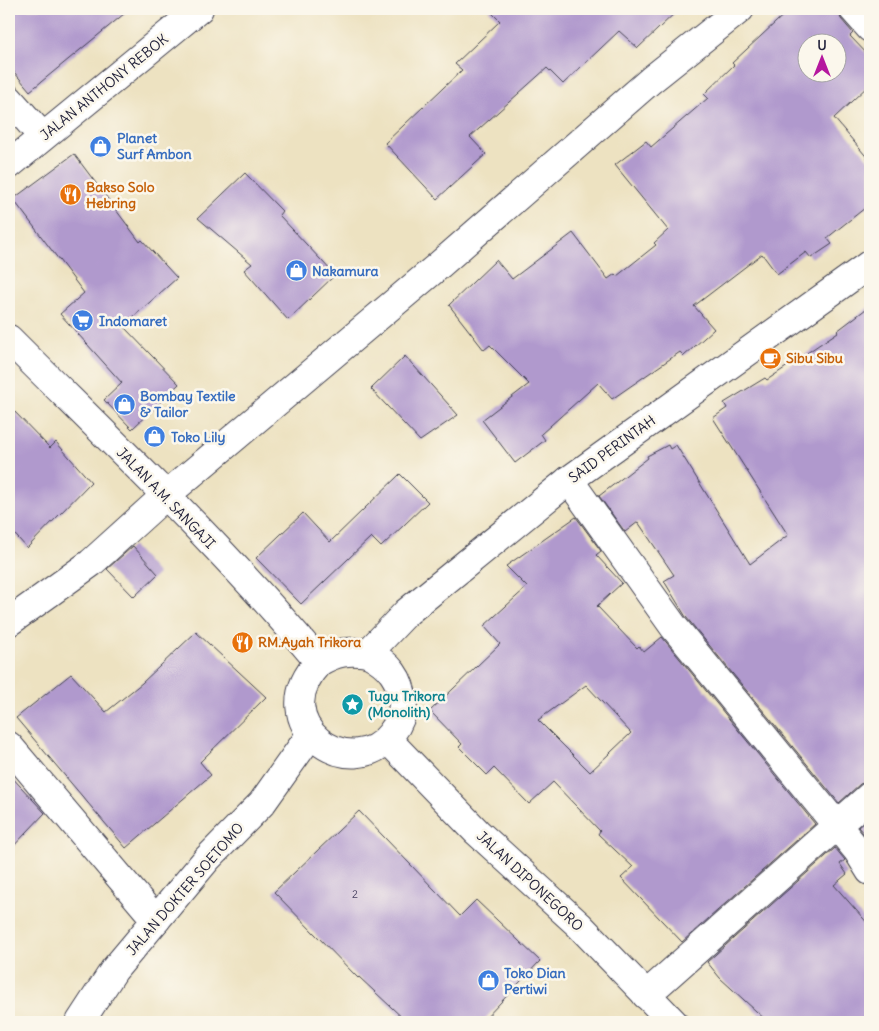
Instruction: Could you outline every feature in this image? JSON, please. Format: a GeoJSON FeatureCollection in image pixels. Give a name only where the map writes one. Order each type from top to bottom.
{"type":"FeatureCollection","features":[{"type":"Feature","properties":{"kind":"main road","name":"JALAN ANTHONY REBOK"},"geometry":{"type":"LineString","coordinates":[[9,165],[199,9]]}},
{"type":"Feature","properties":{"kind":"main road"},"geometry":{"type":"LineString","coordinates":[[9,622],[91,563],[165,496],[437,267],[651,80],[740,9]]}},
{"type":"Feature","properties":{"kind":"main road"},"geometry":{"type":"LineString","coordinates":[[853,9],[870,28]]}},
{"type":"Feature","properties":{"kind":"main road"},"geometry":{"type":"LineString","coordinates":[[9,99],[43,137]]}},
{"type":"Feature","properties":{"kind":"main road","name":"SAID PERINTAH"},"geometry":{"type":"LineString","coordinates":[[368,653],[407,612],[569,480],[870,264]]}},
{"type":"Feature","properties":{"kind":"main road","name":"JALAN A.M. SANGAJI"},"geometry":{"type":"LineString","coordinates":[[9,339],[165,496],[282,618],[319,662]]}},
{"type":"Feature","properties":{"kind":"main road"},"geometry":{"type":"LineString","coordinates":[[569,480],[674,627],[857,850],[870,871]]}},
{"type":"Feature","properties":{"kind":"main road"},"geometry":{"type":"LineString","coordinates":[[350,650],[368,653],[384,661],[395,674],[402,690],[403,708],[398,725],[387,739],[372,749],[355,753],[339,752],[324,745],[311,734],[303,721],[299,704],[301,689],[308,674],[319,662],[333,654],[350,650]]}},
{"type":"Feature","properties":{"kind":"main road","name":"JALAN DOKTER SOETOMO"},"geometry":{"type":"LineString","coordinates":[[85,1020],[114,970],[207,859],[262,803],[311,734]]}},
{"type":"Feature","properties":{"kind":"main road","name":"JALAN DIPONEGORO"},"geometry":{"type":"LineString","coordinates":[[387,739],[477,832],[579,925],[673,1022]]}},
{"type":"Feature","properties":{"kind":"main road"},"geometry":{"type":"LineString","coordinates":[[9,746],[156,920]]}},
{"type":"Feature","properties":{"kind":"main road"},"geometry":{"type":"LineString","coordinates":[[646,995],[870,796]]}},
{"type":"Feature","properties":{"kind":"building"},"geometry":{"type":"Polygon","coordinates":[[[9,9],[130,9],[30,91],[9,66],[9,9]]]}},
{"type":"Feature","properties":{"kind":"building"},"geometry":{"type":"Polygon","coordinates":[[[488,9],[679,9],[638,48],[619,31],[563,84],[547,68],[470,137],[486,154],[437,199],[385,143],[462,70],[455,64],[500,21],[488,9]]]}},
{"type":"Feature","properties":{"kind":"building"},"geometry":{"type":"Polygon","coordinates":[[[790,9],[838,9],[841,19],[853,33],[850,36],[870,57],[870,84],[834,118],[870,161],[870,204],[827,238],[832,244],[811,258],[806,252],[777,274],[762,254],[694,306],[714,329],[684,356],[680,352],[612,399],[598,383],[541,434],[545,440],[515,463],[482,420],[529,384],[490,345],[484,350],[449,305],[496,260],[512,279],[573,233],[608,279],[615,274],[617,276],[656,245],[654,243],[668,230],[615,165],[646,141],[651,147],[708,98],[704,94],[734,65],[732,63],[790,9]]]}},
{"type":"Feature","properties":{"kind":"building"},"geometry":{"type":"Polygon","coordinates":[[[74,154],[140,242],[142,240],[177,278],[123,326],[179,384],[132,429],[104,400],[122,383],[60,314],[84,293],[13,199],[74,154]]]}},
{"type":"Feature","properties":{"kind":"building"},"geometry":{"type":"Polygon","coordinates":[[[245,173],[282,211],[279,215],[335,275],[288,320],[244,270],[252,264],[198,218],[245,173]]]}},
{"type":"Feature","properties":{"kind":"building"},"geometry":{"type":"Polygon","coordinates":[[[870,306],[870,781],[860,784],[839,803],[686,617],[664,581],[674,575],[638,522],[625,532],[599,496],[648,458],[647,456],[668,445],[670,449],[676,445],[750,564],[788,535],[713,418],[727,408],[724,403],[765,378],[767,380],[838,332],[870,306]]]}},
{"type":"Feature","properties":{"kind":"building"},"geometry":{"type":"Polygon","coordinates":[[[405,356],[458,415],[420,441],[371,389],[405,356]]]}},
{"type":"Feature","properties":{"kind":"building"},"geometry":{"type":"Polygon","coordinates":[[[9,406],[50,448],[56,442],[91,482],[27,548],[9,528],[9,406]]]}},
{"type":"Feature","properties":{"kind":"building"},"geometry":{"type":"Polygon","coordinates":[[[400,474],[428,502],[381,547],[371,537],[301,604],[256,558],[303,513],[330,542],[400,474]]]}},
{"type":"Feature","properties":{"kind":"building"},"geometry":{"type":"Polygon","coordinates":[[[576,517],[601,551],[596,555],[622,583],[597,606],[637,648],[639,646],[644,652],[662,637],[815,824],[682,942],[621,878],[633,867],[598,834],[600,831],[553,782],[529,804],[494,768],[487,775],[459,747],[462,744],[430,711],[500,644],[484,626],[527,587],[506,566],[576,517]],[[586,685],[538,720],[590,772],[631,733],[586,685]]]}},
{"type":"Feature","properties":{"kind":"building"},"geometry":{"type":"Polygon","coordinates":[[[133,546],[158,574],[134,597],[107,569],[133,546]]]}},
{"type":"Feature","properties":{"kind":"building"},"geometry":{"type":"Polygon","coordinates":[[[196,632],[266,697],[200,762],[211,775],[126,848],[16,718],[71,674],[106,712],[142,683],[196,632]]]}},
{"type":"Feature","properties":{"kind":"building"},"geometry":{"type":"Polygon","coordinates":[[[9,774],[45,813],[9,851],[9,774]]]}},
{"type":"Feature","properties":{"kind":"building"},"geometry":{"type":"Polygon","coordinates":[[[359,811],[460,916],[476,900],[540,961],[482,1022],[407,1022],[358,978],[274,892],[359,811]]]}},
{"type":"Feature","properties":{"kind":"building"},"geometry":{"type":"Polygon","coordinates":[[[870,817],[870,841],[858,827],[870,817]]]}},
{"type":"Feature","properties":{"kind":"building"},"geometry":{"type":"Polygon","coordinates":[[[835,848],[845,860],[840,864],[847,874],[834,885],[870,926],[870,1022],[768,1022],[720,978],[707,962],[835,848]]]}},
{"type":"Feature","properties":{"kind":"place","name":"Planet Surf Ambon"},"geometry":{"type":"Point","coordinates":[101,146]}},
{"type":"Feature","properties":{"kind":"place","name":"Bakso Solo Hebring"},"geometry":{"type":"Point","coordinates":[70,195]}},
{"type":"Feature","properties":{"kind":"place","name":"Nakamura"},"geometry":{"type":"Point","coordinates":[296,271]}},
{"type":"Feature","properties":{"kind":"place","name":"Indomaret"},"geometry":{"type":"Point","coordinates":[83,321]}},
{"type":"Feature","properties":{"kind":"place","name":"Sibu Sibu"},"geometry":{"type":"Point","coordinates":[770,358]}},
{"type":"Feature","properties":{"kind":"place","name":"Bombay Textile & Tailor"},"geometry":{"type":"Point","coordinates":[124,404]}},
{"type":"Feature","properties":{"kind":"place","name":"Toko Lily"},"geometry":{"type":"Point","coordinates":[155,437]}},
{"type":"Feature","properties":{"kind":"place","name":"RM.Ayah Trikora"},"geometry":{"type":"Point","coordinates":[242,642]}},
{"type":"Feature","properties":{"kind":"place","name":"Tugu Trikora (Monolith)"},"geometry":{"type":"Point","coordinates":[352,704]}},
{"type":"Feature","properties":{"kind":"place","name":"Toko Dian Pertiwi"},"geometry":{"type":"Point","coordinates":[488,981]}}]}
